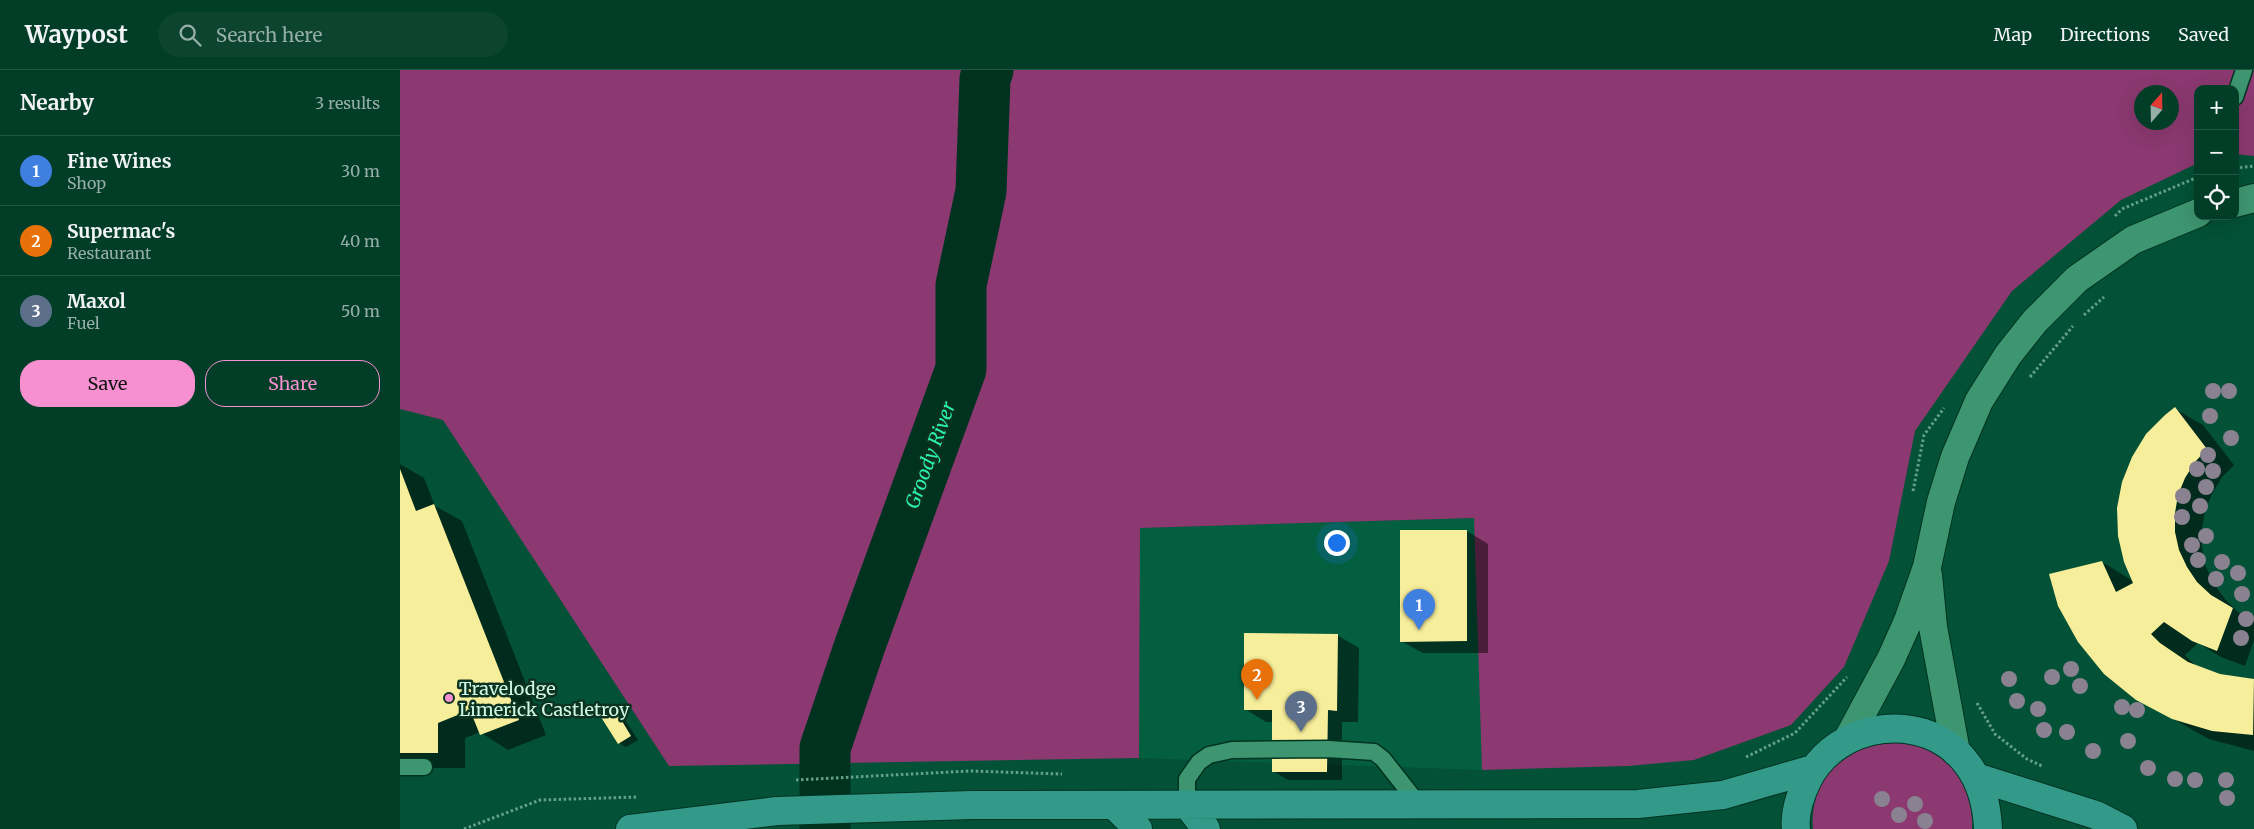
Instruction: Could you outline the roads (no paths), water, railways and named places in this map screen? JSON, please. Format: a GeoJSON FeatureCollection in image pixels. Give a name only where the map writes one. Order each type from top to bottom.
{"type":"FeatureCollection","features":[{"type":"Feature","properties":{"kind":"main road"},"geometry":{"type":"LineString","coordinates":[[1796,829],[1800,796],[1812,769],[1829,751],[1849,738],[1876,729],[1905,728],[1932,736],[1956,752],[1976,777],[1987,804],[1988,829]]}},
{"type":"Feature","properties":{"kind":"main road"},"geometry":{"type":"LineString","coordinates":[[630,829],[778,811],[972,805],[1420,806],[1638,804],[1723,795],[1812,769]]}},
{"type":"Feature","properties":{"kind":"main road"},"geometry":{"type":"LineString","coordinates":[[1976,777],[2096,815],[2124,829]]}},
{"type":"Feature","properties":{"kind":"main road"},"geometry":{"type":"LineString","coordinates":[[1188,804],[1206,829]]}},
{"type":"Feature","properties":{"kind":"main road"},"geometry":{"type":"LineString","coordinates":[[1114,805],[1138,829]]}},
{"type":"Feature","properties":{"kind":"street"},"geometry":{"type":"LineString","coordinates":[[2239,202],[2254,198]]}},
{"type":"Feature","properties":{"kind":"street"},"geometry":{"type":"LineString","coordinates":[[1849,738],[1894,652],[1927,566],[1941,502],[1955,458],[1979,401],[2008,354],[2035,321],[2077,278],[2133,240],[2194,215]]}},
{"type":"Feature","properties":{"kind":"street"},"geometry":{"type":"LineString","coordinates":[[1927,566],[1933,627],[1956,752]]}},
{"type":"Feature","properties":{"kind":"lane"},"geometry":{"type":"LineString","coordinates":[[2239,85],[2244,70]]}},
{"type":"Feature","properties":{"kind":"lane"},"geometry":{"type":"LineString","coordinates":[[1188,804],[1187,779],[1199,762],[1209,755],[1232,750],[1328,749],[1374,752],[1384,759],[1420,806]]}},
{"type":"Feature","properties":{"kind":"lane"},"geometry":{"type":"LineString","coordinates":[[400,767],[424,767]]}},
{"type":"Feature","properties":{"kind":"waterway","name":"Groody River"},"geometry":{"type":"LineString","coordinates":[[825,829],[825,748],[860,645],[961,369],[961,285],[981,191],[985,79],[988,70]]}},
{"type":"Feature","properties":{"kind":"place","name":"Fine Wines"},"geometry":{"type":"Point","coordinates":[1419,630]}},
{"type":"Feature","properties":{"kind":"place","name":"Travelodge Limerick Castletroy"},"geometry":{"type":"Point","coordinates":[449,698]}},
{"type":"Feature","properties":{"kind":"place","name":"Supermac's"},"geometry":{"type":"Point","coordinates":[1257,700]}},
{"type":"Feature","properties":{"kind":"place","name":"Maxol"},"geometry":{"type":"Point","coordinates":[1301,732]}}]}
